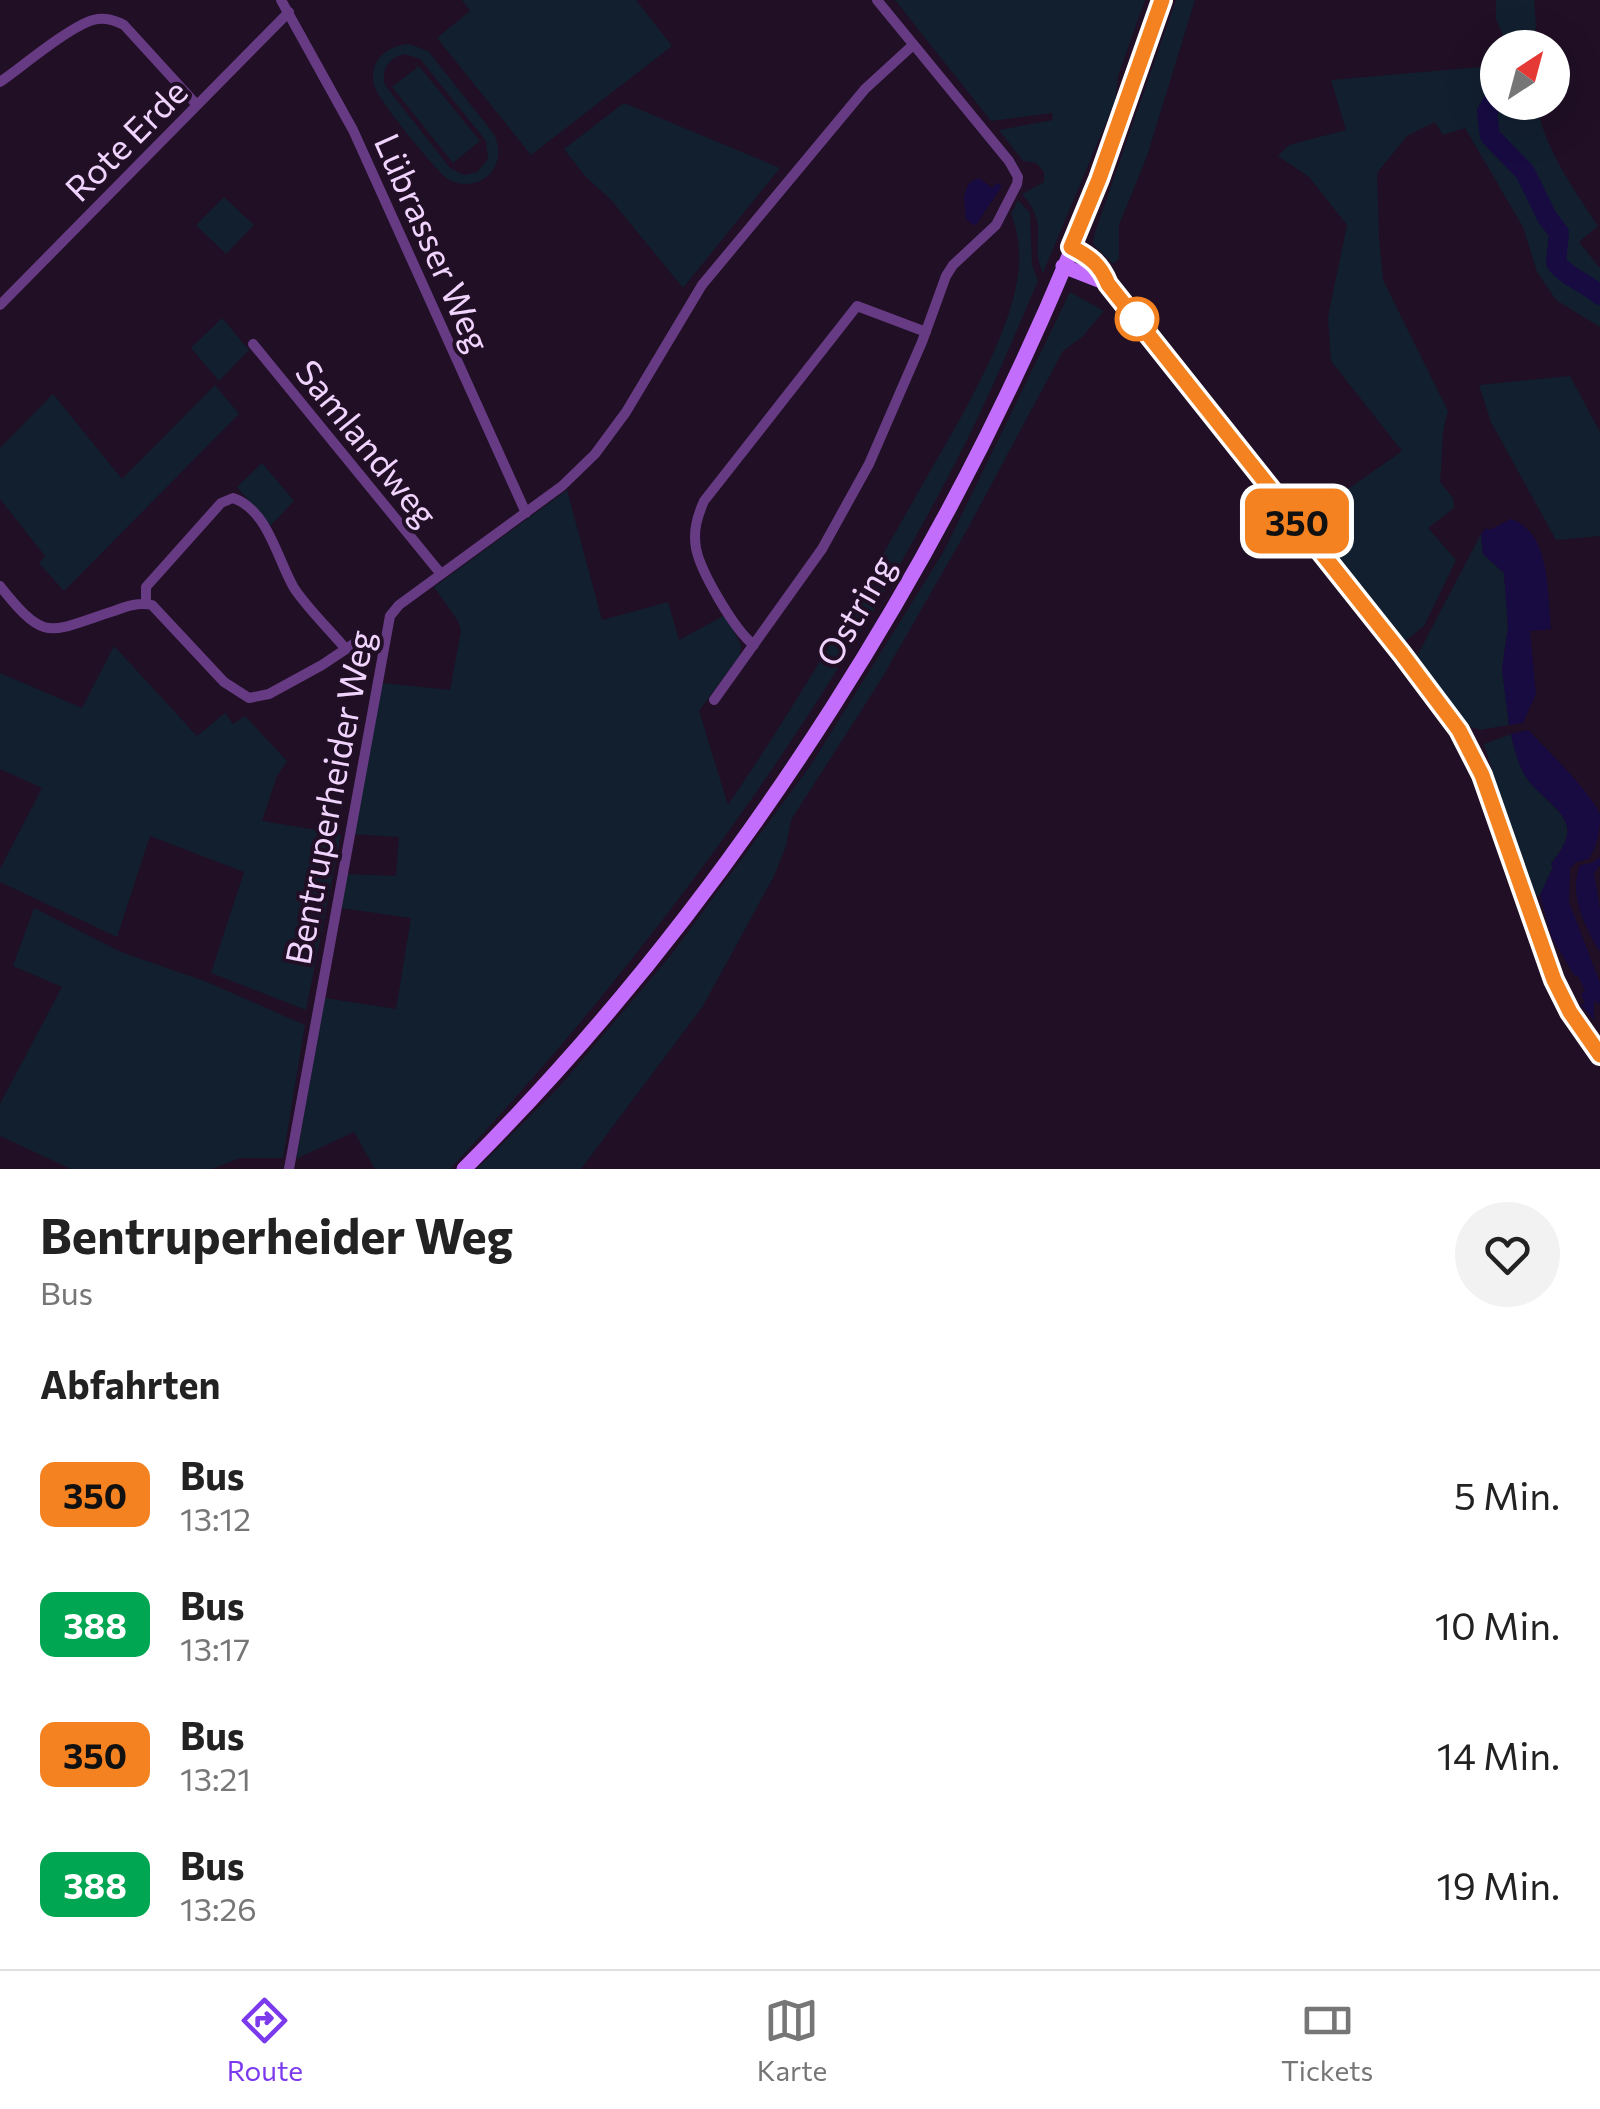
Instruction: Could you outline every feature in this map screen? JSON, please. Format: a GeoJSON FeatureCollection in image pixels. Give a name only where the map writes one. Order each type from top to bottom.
{"type":"FeatureCollection","features":[{"type":"Feature","properties":{"kind":"main road","name":"Ostring"},"geometry":{"type":"LineString","coordinates":[[464,1169],[624,992],[722,866],[834,703],[954,494],[1063,266],[1099,179],[1162,0]]}},
{"type":"Feature","properties":{"kind":"main road"},"geometry":{"type":"LineString","coordinates":[[1071,247],[1103,270],[1108,284],[1459,730],[1482,775],[1554,980],[1570,1012],[1600,1055]]}},
{"type":"Feature","properties":{"kind":"main road"},"geometry":{"type":"LineString","coordinates":[[1063,266],[1108,284]]}},
{"type":"Feature","properties":{"kind":"street","name":"Lübrasser Weg"},"geometry":{"type":"LineString","coordinates":[[281,0],[353,130],[526,513]]}},
{"type":"Feature","properties":{"kind":"street"},"geometry":{"type":"LineString","coordinates":[[714,700],[802,581],[858,488],[953,265],[996,224],[1015,190],[1018,177],[1009,161],[877,0]]}},
{"type":"Feature","properties":{"kind":"street","name":"Rote Erde"},"geometry":{"type":"LineString","coordinates":[[0,305],[289,12]]}},
{"type":"Feature","properties":{"kind":"street"},"geometry":{"type":"LineString","coordinates":[[0,82],[82,24],[102,18],[124,25],[197,105]]}},
{"type":"Feature","properties":{"kind":"street","name":"Bentruperheider Weg"},"geometry":{"type":"LineString","coordinates":[[289,1169],[383,641],[394,610],[573,477],[600,448],[702,285],[865,89],[912,44]]}},
{"type":"Feature","properties":{"kind":"street"},"geometry":{"type":"LineString","coordinates":[[1018,177],[1031,175]]}},
{"type":"Feature","properties":{"kind":"street"},"geometry":{"type":"LineString","coordinates":[[754,645],[742,635],[698,558],[695,526],[701,508],[857,306],[926,332]]}},
{"type":"Feature","properties":{"kind":"street","name":"Samlandweg"},"geometry":{"type":"LineString","coordinates":[[252,344],[441,574]]}},
{"type":"Feature","properties":{"kind":"street"},"geometry":{"type":"LineString","coordinates":[[146,603],[146,587],[221,503],[233,498],[246,505],[271,538],[295,589],[346,648]]}},
{"type":"Feature","properties":{"kind":"street"},"geometry":{"type":"LineString","coordinates":[[0,586],[28,620],[44,629],[146,603],[160,610],[224,682],[249,698],[269,694],[364,639],[383,641]]}},
{"type":"Feature","properties":{"kind":"shaded area"},"geometry":{"type":"Polygon","coordinates":[[[462,0],[636,0],[672,46],[531,155],[437,38],[470,11],[462,0]]]}},
{"type":"Feature","properties":{"kind":"shaded area"},"geometry":{"type":"Polygon","coordinates":[[[895,0],[1145,0],[1118,76],[1115,101],[1043,273],[1036,216],[1022,194],[1044,182],[1044,172],[1036,163],[1023,161],[999,130],[1053,120],[1052,113],[991,121],[895,0]]]}},
{"type":"Feature","properties":{"kind":"shaded area"},"geometry":{"type":"Polygon","coordinates":[[[1176,0],[1195,0],[1147,156],[1119,225],[1119,259],[1113,264],[1093,244],[1094,235],[1176,0]]]}},
{"type":"Feature","properties":{"kind":"shaded area"},"geometry":{"type":"Polygon","coordinates":[[[1496,0],[1534,0],[1535,30],[1501,30],[1496,0]]]}},
{"type":"Feature","properties":{"kind":"shaded area"},"geometry":{"type":"Polygon","coordinates":[[[401,45],[428,51],[494,134],[498,157],[495,167],[480,181],[470,184],[447,179],[407,134],[378,93],[373,76],[377,62],[387,51],[401,45]],[[405,54],[394,58],[385,69],[385,85],[450,168],[464,175],[477,172],[488,159],[486,141],[420,59],[405,54]]]}},
{"type":"Feature","properties":{"kind":"shaded area"},"geometry":{"type":"Polygon","coordinates":[[[419,66],[480,141],[453,163],[392,87],[419,66]]]}},
{"type":"Feature","properties":{"kind":"shaded area"},"geometry":{"type":"Polygon","coordinates":[[[1480,67],[1480,120],[1540,120],[1569,182],[1598,226],[1579,242],[1600,268],[1600,327],[1556,300],[1537,272],[1523,227],[1465,128],[1443,135],[1435,122],[1407,136],[1377,173],[1383,280],[1448,411],[1440,482],[1453,498],[1454,508],[1428,528],[1456,560],[1424,626],[1404,642],[1307,518],[1402,451],[1331,361],[1328,317],[1347,225],[1309,177],[1278,156],[1289,145],[1346,130],[1331,80],[1480,67]]]}},
{"type":"Feature","properties":{"kind":"shaded area"},"geometry":{"type":"Polygon","coordinates":[[[624,103],[780,168],[683,288],[564,149],[624,103]]]}},
{"type":"Feature","properties":{"kind":"shaded area"},"geometry":{"type":"Polygon","coordinates":[[[979,178],[992,188],[997,183],[1002,186],[975,226],[966,219],[964,196],[969,183],[979,178]]]}},
{"type":"Feature","properties":{"kind":"shaded area"},"geometry":{"type":"Polygon","coordinates":[[[224,197],[254,225],[226,254],[196,225],[224,197]]]}},
{"type":"Feature","properties":{"kind":"shaded area"},"geometry":{"type":"Polygon","coordinates":[[[1018,200],[1030,213],[1032,265],[1038,281],[967,440],[858,636],[798,731],[668,913],[598,1001],[450,1169],[375,1169],[354,1132],[296,1159],[325,998],[396,1009],[411,918],[341,908],[347,874],[396,876],[399,837],[353,834],[382,683],[450,690],[461,631],[434,587],[567,490],[602,620],[668,602],[679,640],[725,615],[741,645],[740,655],[699,711],[728,805],[852,608],[986,369],[1007,320],[1016,285],[1019,245],[1011,214],[1018,200]]]}},
{"type":"Feature","properties":{"kind":"shaded area"},"geometry":{"type":"Polygon","coordinates":[[[1070,292],[1104,311],[1082,337],[1063,351],[882,678],[791,820],[774,876],[703,1006],[581,1169],[477,1169],[559,1087],[671,955],[810,766],[944,551],[1070,292]]]}},
{"type":"Feature","properties":{"kind":"shaded area"},"geometry":{"type":"Polygon","coordinates":[[[222,318],[249,350],[219,381],[191,348],[222,318]]]}},
{"type":"Feature","properties":{"kind":"shaded area"},"geometry":{"type":"Polygon","coordinates":[[[1570,376],[1600,432],[1600,536],[1556,540],[1491,422],[1479,385],[1570,376]]]}},
{"type":"Feature","properties":{"kind":"shaded area"},"geometry":{"type":"Polygon","coordinates":[[[215,385],[239,414],[64,591],[39,563],[45,556],[0,499],[0,448],[53,394],[122,479],[215,385]]]}},
{"type":"Feature","properties":{"kind":"shaded area"},"geometry":{"type":"Polygon","coordinates":[[[262,463],[294,501],[270,526],[237,487],[262,463]]]}},
{"type":"Feature","properties":{"kind":"shaded area"},"geometry":{"type":"Polygon","coordinates":[[[1511,519],[1524,526],[1540,550],[1551,629],[1530,631],[1536,694],[1523,723],[1509,725],[1502,669],[1508,627],[1504,573],[1483,554],[1481,534],[1486,528],[1490,530],[1511,519]]]}},
{"type":"Feature","properties":{"kind":"shaded area"},"geometry":{"type":"Polygon","coordinates":[[[1481,534],[1483,554],[1504,573],[1508,627],[1502,669],[1509,725],[1480,730],[1465,725],[1417,656],[1481,534]]]}},
{"type":"Feature","properties":{"kind":"shaded area"},"geometry":{"type":"Polygon","coordinates":[[[114,646],[197,736],[225,713],[233,724],[245,716],[287,761],[277,776],[262,821],[341,834],[306,1010],[211,973],[244,872],[150,836],[117,937],[0,882],[0,869],[42,788],[0,769],[0,673],[82,708],[114,646]]]}},
{"type":"Feature","properties":{"kind":"shaded area"},"geometry":{"type":"Polygon","coordinates":[[[1528,730],[1579,784],[1600,815],[1592,854],[1570,869],[1569,902],[1600,983],[1600,1004],[1594,1001],[1594,1020],[1581,1005],[1585,1003],[1581,994],[1585,991],[1579,977],[1552,938],[1540,895],[1567,829],[1560,813],[1528,781],[1519,762],[1511,734],[1528,730]]]}},
{"type":"Feature","properties":{"kind":"shaded area"},"geometry":{"type":"Polygon","coordinates":[[[1511,734],[1525,775],[1560,813],[1567,829],[1540,895],[1532,899],[1484,744],[1511,734]]]}},
{"type":"Feature","properties":{"kind":"shaded area"},"geometry":{"type":"Polygon","coordinates":[[[1600,857],[1594,873],[1600,910],[1600,952],[1584,921],[1576,887],[1580,865],[1600,857]]]}},
{"type":"Feature","properties":{"kind":"shaded area"},"geometry":{"type":"Polygon","coordinates":[[[34,908],[121,952],[207,982],[305,1025],[283,1158],[240,1158],[212,1169],[71,1169],[0,1136],[0,1104],[62,987],[13,966],[34,908]]]}},
{"type":"Feature","properties":{"kind":"waterway"},"geometry":{"type":"LineString","coordinates":[[1488,120],[1490,136],[1525,172],[1559,233],[1556,263],[1600,295]]}},
{"type":"Feature","properties":{"kind":"bus line","name":"350"},"geometry":{"type":"LineString","coordinates":[[1162,0],[1071,247],[1103,270],[1108,284],[1450,715],[1482,775],[1554,980],[1570,1012],[1600,1055]]}}]}
